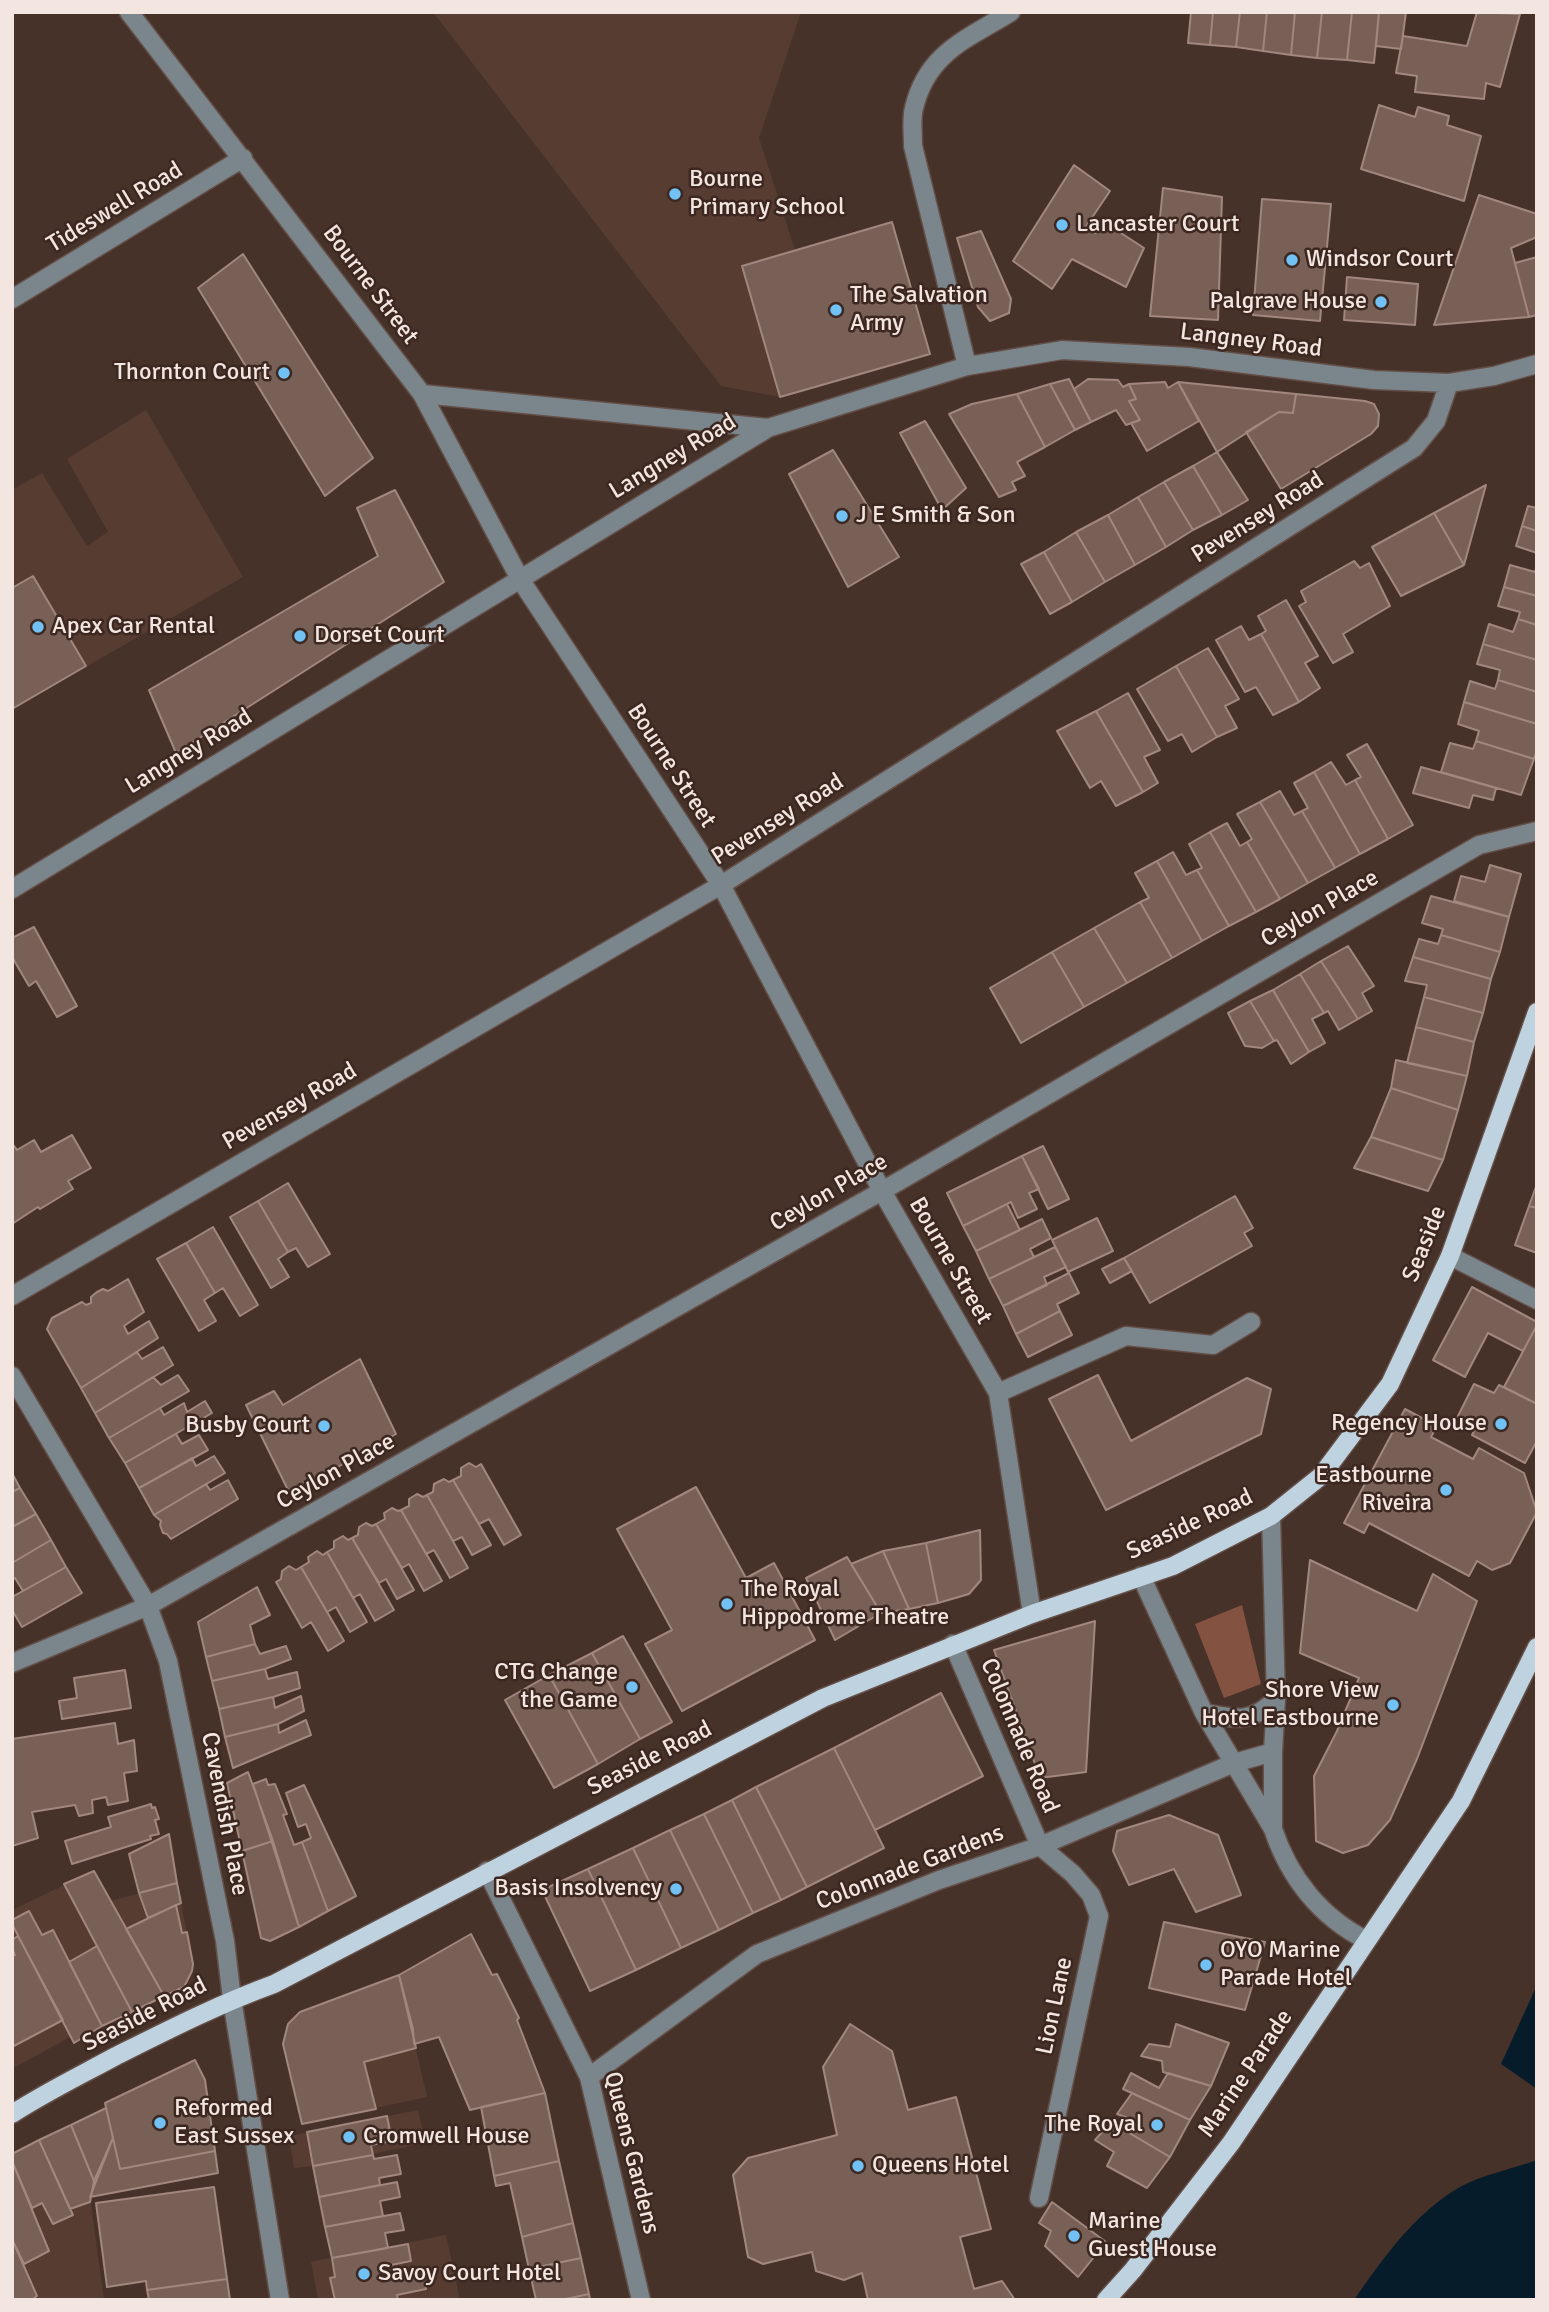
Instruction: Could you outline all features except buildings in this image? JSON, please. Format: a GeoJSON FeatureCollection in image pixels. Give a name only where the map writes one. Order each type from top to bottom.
{"type":"FeatureCollection","features":[{"type":"Feature","properties":{"kind":"main road","name":"Seaside"},"geometry":{"type":"LineString","coordinates":[[1321,1476],[1390,1384],[1450,1255],[1537,1012]]}},
{"type":"Feature","properties":{"kind":"main road","name":"Seaside Road"},"geometry":{"type":"LineString","coordinates":[[12,2114],[63,2084],[232,1999],[274,1984],[823,1698],[1032,1614],[1173,1566],[1271,1516],[1321,1476]]}},
{"type":"Feature","properties":{"kind":"main road","name":"Marine Parade"},"geometry":{"type":"LineString","coordinates":[[1106,2300],[1133,2270],[1231,2143],[1461,1801],[1537,1647]]}},
{"type":"Feature","properties":{"kind":"street","name":"Bourne Street"},"geometry":{"type":"LineString","coordinates":[[129,12],[422,394],[520,579],[721,885],[882,1191],[998,1393],[1032,1614]]}},
{"type":"Feature","properties":{"kind":"street"},"geometry":{"type":"LineString","coordinates":[[967,366],[913,146],[913,110],[924,77],[948,50],[1011,12]]}},
{"type":"Feature","properties":{"kind":"street","name":"Tideswell Road"},"geometry":{"type":"LineString","coordinates":[[12,299],[243,158]]}},
{"type":"Feature","properties":{"kind":"street","name":"Langney Road"},"geometry":{"type":"LineString","coordinates":[[12,889],[768,428],[967,366],[1062,350],[1189,357],[1374,380],[1449,383]]}},
{"type":"Feature","properties":{"kind":"street"},"geometry":{"type":"LineString","coordinates":[[1449,383],[1494,376],[1537,364]]}},
{"type":"Feature","properties":{"kind":"street","name":"Pevensey Road"},"geometry":{"type":"LineString","coordinates":[[12,1296],[721,885],[1415,448],[1436,421],[1449,383]]}},
{"type":"Feature","properties":{"kind":"street"},"geometry":{"type":"LineString","coordinates":[[422,394],[768,428]]}},
{"type":"Feature","properties":{"kind":"street","name":"Ceylon Place"},"geometry":{"type":"LineString","coordinates":[[12,1663],[148,1606],[882,1191],[1479,845],[1537,831]]}},
{"type":"Feature","properties":{"kind":"street"},"geometry":{"type":"LineString","coordinates":[[1450,1255],[1537,1300]]}},
{"type":"Feature","properties":{"kind":"street"},"geometry":{"type":"LineString","coordinates":[[998,1393],[1126,1336],[1213,1345],[1251,1322]]}},
{"type":"Feature","properties":{"kind":"street","name":"Cavendish Place"},"geometry":{"type":"LineString","coordinates":[[12,1376],[148,1606],[168,1661],[225,1941],[280,2300]]}},
{"type":"Feature","properties":{"kind":"street"},"geometry":{"type":"LineString","coordinates":[[1271,1516],[1276,1699],[1273,1829]]}},
{"type":"Feature","properties":{"kind":"street"},"geometry":{"type":"LineString","coordinates":[[1142,1576],[1204,1713],[1273,1829],[1279,1849],[1299,1884],[1343,1929],[1366,1940]]}},
{"type":"Feature","properties":{"kind":"street","name":"Colonnade Road"},"geometry":{"type":"LineString","coordinates":[[953,1644],[1040,1846]]}},
{"type":"Feature","properties":{"kind":"street"},"geometry":{"type":"LineString","coordinates":[[1204,1713],[1240,1720],[1262,1713],[1276,1699]]}},
{"type":"Feature","properties":{"kind":"street","name":"Colonnade Gardens"},"geometry":{"type":"LineString","coordinates":[[589,2077],[757,1954],[939,1880],[1040,1846],[1234,1763],[1273,1752]]}},
{"type":"Feature","properties":{"kind":"street","name":"Lion Lane"},"geometry":{"type":"LineString","coordinates":[[1039,2198],[1099,1916],[1091,1895],[1073,1874],[1040,1846]]}},
{"type":"Feature","properties":{"kind":"street","name":"Queens Gardens"},"geometry":{"type":"LineString","coordinates":[[487,1871],[589,2077],[641,2300]]}},
{"type":"Feature","properties":{"kind":"shaded area","name":"Bourne Primary School"},"geometry":{"type":"Polygon","coordinates":[[[433,12],[801,12],[759,138],[795,250],[742,266],[780,397],[721,386],[433,12]]]}},
{"type":"Feature","properties":{"kind":"shaded area"},"geometry":{"type":"Polygon","coordinates":[[[146,410],[243,577],[12,709],[12,490],[42,473],[87,546],[108,532],[67,459],[146,410]]]}},
{"type":"Feature","properties":{"kind":"shaded area"},"geometry":{"type":"Polygon","coordinates":[[[1242,1605],[1261,1684],[1224,1698],[1195,1624],[1242,1605]]]}},
{"type":"Feature","properties":{"kind":"shaded area"},"geometry":{"type":"Polygon","coordinates":[[[94,1871],[111,1901],[177,1883],[193,1964],[191,1977],[184,1987],[102,2026],[74,2043],[70,2037],[12,2069],[12,1910],[94,1871]]]}},
{"type":"Feature","properties":{"kind":"shaded area"},"geometry":{"type":"Polygon","coordinates":[[[399,1975],[427,2097],[302,2124],[283,2044],[288,2024],[300,2012],[399,1975]]]}},
{"type":"Feature","properties":{"kind":"shaded area"},"geometry":{"type":"Polygon","coordinates":[[[195,2060],[205,2080],[215,2151],[120,2169],[112,2139],[94,2181],[90,2197],[104,2300],[12,2300],[12,2154],[105,2108],[105,2103],[195,2060]]]}},
{"type":"Feature","properties":{"kind":"shaded area"},"geometry":{"type":"Polygon","coordinates":[[[418,2110],[426,2143],[294,2168],[289,2136],[418,2110]]]}},
{"type":"Feature","properties":{"kind":"shaded area"},"geometry":{"type":"Polygon","coordinates":[[[446,2235],[460,2300],[318,2300],[311,2262],[446,2235]]]}},
{"type":"Feature","properties":{"kind":"water"},"geometry":{"type":"Polygon","coordinates":[[[1537,1985],[1537,2089],[1501,2064],[1537,1985]]]}},
{"type":"Feature","properties":{"kind":"water"},"geometry":{"type":"Polygon","coordinates":[[[1537,2160],[1537,2300],[1354,2300],[1376,2268],[1414,2223],[1444,2198],[1478,2179],[1537,2160]]]}},
{"type":"Feature","properties":{"kind":"place","name":"Bourne Primary School"},"geometry":{"type":"Point","coordinates":[675,194]}},
{"type":"Feature","properties":{"kind":"place","name":"Lancaster Court"},"geometry":{"type":"Point","coordinates":[1062,225]}},
{"type":"Feature","properties":{"kind":"place","name":"Windsor Court"},"geometry":{"type":"Point","coordinates":[1292,260]}},
{"type":"Feature","properties":{"kind":"place","name":"Palgrave House"},"geometry":{"type":"Point","coordinates":[1381,302]}},
{"type":"Feature","properties":{"kind":"place","name":"The Salvation Army"},"geometry":{"type":"Point","coordinates":[836,310]}},
{"type":"Feature","properties":{"kind":"place","name":"Thornton Court"},"geometry":{"type":"Point","coordinates":[284,373]}},
{"type":"Feature","properties":{"kind":"place","name":"J E Smith & Son"},"geometry":{"type":"Point","coordinates":[842,516]}},
{"type":"Feature","properties":{"kind":"place","name":"Apex Car Rental"},"geometry":{"type":"Point","coordinates":[38,627]}},
{"type":"Feature","properties":{"kind":"place","name":"Dorset Court"},"geometry":{"type":"Point","coordinates":[300,636]}},
{"type":"Feature","properties":{"kind":"place","name":"Regency House"},"geometry":{"type":"Point","coordinates":[1501,1424]}},
{"type":"Feature","properties":{"kind":"place","name":"Busby Court"},"geometry":{"type":"Point","coordinates":[324,1426]}},
{"type":"Feature","properties":{"kind":"place","name":"Eastbourne Riveira"},"geometry":{"type":"Point","coordinates":[1446,1490]}},
{"type":"Feature","properties":{"kind":"place","name":"The Royal Hippodrome Theatre"},"geometry":{"type":"Point","coordinates":[727,1604]}},
{"type":"Feature","properties":{"kind":"place","name":"CTG Change the Game"},"geometry":{"type":"Point","coordinates":[632,1687]}},
{"type":"Feature","properties":{"kind":"place","name":"Shore View Hotel Eastbourne"},"geometry":{"type":"Point","coordinates":[1393,1705]}},
{"type":"Feature","properties":{"kind":"place","name":"Basis Insolvency"},"geometry":{"type":"Point","coordinates":[676,1889]}},
{"type":"Feature","properties":{"kind":"place","name":"OYO Marine Parade Hotel"},"geometry":{"type":"Point","coordinates":[1206,1965]}},
{"type":"Feature","properties":{"kind":"place","name":"Reformed East Sussex"},"geometry":{"type":"Point","coordinates":[160,2123]}},
{"type":"Feature","properties":{"kind":"place","name":"The Royal"},"geometry":{"type":"Point","coordinates":[1157,2125]}},
{"type":"Feature","properties":{"kind":"place","name":"Cromwell House"},"geometry":{"type":"Point","coordinates":[349,2137]}},
{"type":"Feature","properties":{"kind":"place","name":"Queens Hotel"},"geometry":{"type":"Point","coordinates":[858,2166]}},
{"type":"Feature","properties":{"kind":"place","name":"Marine Guest House"},"geometry":{"type":"Point","coordinates":[1074,2236]}},
{"type":"Feature","properties":{"kind":"place","name":"Savoy Court Hotel"},"geometry":{"type":"Point","coordinates":[364,2274]}}]}
